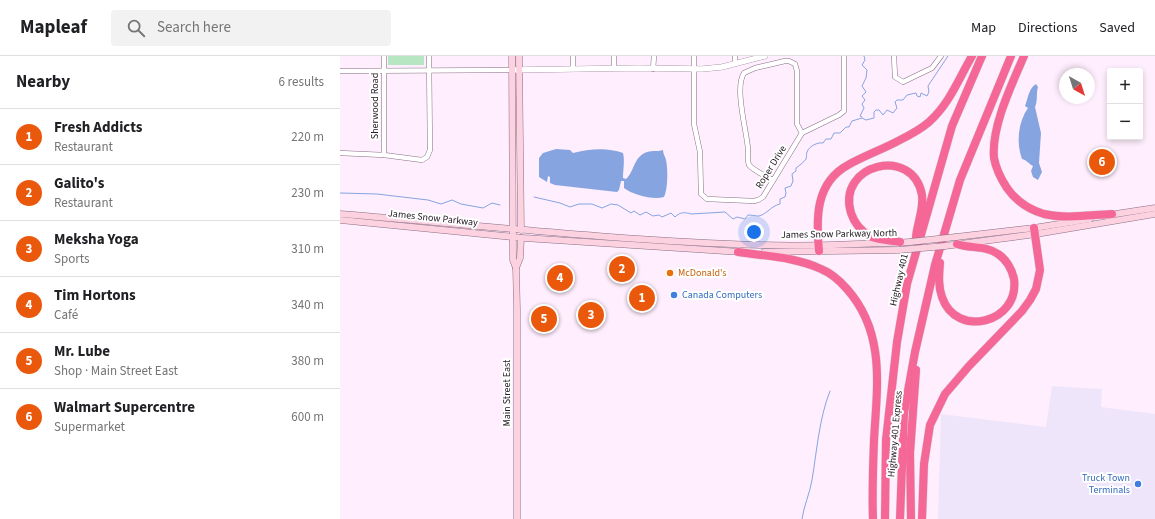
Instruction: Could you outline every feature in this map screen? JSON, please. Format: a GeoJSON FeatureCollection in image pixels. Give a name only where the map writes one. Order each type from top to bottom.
{"type":"FeatureCollection","features":[{"type":"Feature","properties":{"kind":"highway"},"geometry":{"type":"LineString","coordinates":[[818,248],[818,209],[822,194],[829,182],[838,172],[848,165],[890,145],[928,123],[941,110],[952,94],[972,56]]}},
{"type":"Feature","properties":{"kind":"highway","name":"Highway 401"},"geometry":{"type":"LineString","coordinates":[[885,519],[886,440],[896,350],[907,284],[952,126],[982,56]]}},
{"type":"Feature","properties":{"kind":"highway"},"geometry":{"type":"LineString","coordinates":[[911,519],[910,453],[916,368],[915,352],[935,265],[960,180],[1011,56]]}},
{"type":"Feature","properties":{"kind":"highway"},"geometry":{"type":"LineString","coordinates":[[1024,56],[1008,94],[994,144],[994,158],[1001,180],[1019,201],[1030,208],[1045,214],[1062,216],[1112,214]]}},
{"type":"Feature","properties":{"kind":"highway"},"geometry":{"type":"LineString","coordinates":[[899,246],[868,235],[858,226],[852,215],[850,202],[853,187],[862,174],[875,167],[889,165],[899,168],[912,176],[918,184],[922,195],[922,206],[917,227],[915,256]]}},
{"type":"Feature","properties":{"kind":"highway"},"geometry":{"type":"LineString","coordinates":[[949,218],[938,279],[942,299],[952,312],[966,320],[978,322],[993,318],[1003,311],[1012,297],[1014,285],[1011,269],[1004,259],[987,248],[966,247],[956,240]]}},
{"type":"Feature","properties":{"kind":"highway"},"geometry":{"type":"LineString","coordinates":[[922,519],[924,464],[930,425],[945,394],[969,366],[1022,311],[1036,289],[1040,270],[1035,231]]}},
{"type":"Feature","properties":{"kind":"highway"},"geometry":{"type":"LineString","coordinates":[[738,252],[801,262],[822,269],[839,281],[853,296],[866,318],[872,333],[877,354],[878,378],[872,483],[873,519]]}},
{"type":"Feature","properties":{"kind":"highway","name":"Highway 401 Express"},"geometry":{"type":"LineString","coordinates":[[900,519],[904,413],[915,352]]}},
{"type":"Feature","properties":{"kind":"main road","name":"Main Street East"},"geometry":{"type":"LineString","coordinates":[[512,56],[513,260],[516,268],[517,519]]}},
{"type":"Feature","properties":{"kind":"main road","name":"Main Street East"},"geometry":{"type":"LineString","coordinates":[[519,56],[521,230]]}},
{"type":"Feature","properties":{"kind":"main road","name":"James Snow Parkway North"},"geometry":{"type":"LineString","coordinates":[[1035,231],[1112,214],[1155,208]]}},
{"type":"Feature","properties":{"kind":"main road","name":"James Snow Parkway"},"geometry":{"type":"LineString","coordinates":[[340,214],[521,230]]}},
{"type":"Feature","properties":{"kind":"main road","name":"James Snow Parkway North"},"geometry":{"type":"LineString","coordinates":[[899,246],[910,242],[956,240],[1035,231],[1155,214]]}},
{"type":"Feature","properties":{"kind":"main road","name":"James Snow Parkway"},"geometry":{"type":"LineString","coordinates":[[340,220],[522,238]]}},
{"type":"Feature","properties":{"kind":"main road","name":"James Snow Parkway North"},"geometry":{"type":"LineString","coordinates":[[521,230],[709,244],[818,248]]}},
{"type":"Feature","properties":{"kind":"main road","name":"Main Street East"},"geometry":{"type":"LineString","coordinates":[[516,268],[520,258],[522,238]]}},
{"type":"Feature","properties":{"kind":"main road","name":"James Snow Parkway North"},"geometry":{"type":"LineString","coordinates":[[522,238],[738,252],[818,248],[945,246],[956,240]]}},
{"type":"Feature","properties":{"kind":"street","name":"Sherwood Road"},"geometry":{"type":"LineString","coordinates":[[384,56],[384,155]]}},
{"type":"Feature","properties":{"kind":"street"},"geometry":{"type":"LineString","coordinates":[[340,153],[384,155],[422,160],[427,157],[430,150],[429,56]]}},
{"type":"Feature","properties":{"kind":"street"},"geometry":{"type":"LineString","coordinates":[[573,56],[573,69]]}},
{"type":"Feature","properties":{"kind":"street"},"geometry":{"type":"LineString","coordinates":[[614,56],[614,68]]}},
{"type":"Feature","properties":{"kind":"street"},"geometry":{"type":"LineString","coordinates":[[654,56],[654,69]]}},
{"type":"Feature","properties":{"kind":"street"},"geometry":{"type":"LineString","coordinates":[[694,56],[694,69]]}},
{"type":"Feature","properties":{"kind":"street"},"geometry":{"type":"LineString","coordinates":[[735,56],[735,63]]}},
{"type":"Feature","properties":{"kind":"street"},"geometry":{"type":"LineString","coordinates":[[340,72],[614,68],[694,69],[722,67],[765,56]]}},
{"type":"Feature","properties":{"kind":"street"},"geometry":{"type":"LineString","coordinates":[[773,180],[751,167],[748,162],[748,149],[742,117],[741,80],[744,73],[755,68],[785,61],[791,61],[795,64],[797,71],[797,124],[802,133],[839,115],[844,111],[844,56]]}},
{"type":"Feature","properties":{"kind":"street"},"geometry":{"type":"LineString","coordinates":[[894,56],[895,77],[903,82],[930,70],[941,56]]}},
{"type":"Feature","properties":{"kind":"street","name":"Roper Drive"},"geometry":{"type":"LineString","coordinates":[[694,69],[694,124],[700,152],[701,194],[707,199],[758,200],[763,197],[802,133]]}},
{"type":"Feature","properties":{"kind":"street","name":"Main Street East"},"geometry":{"type":"LineString","coordinates":[[521,230],[522,238]]}},
{"type":"Feature","properties":{"kind":"shaded area"},"geometry":{"type":"Polygon","coordinates":[[[1052,386],[1102,389],[1101,407],[1155,414],[1155,519],[938,519],[941,414],[1046,427],[1052,386]]]}},
{"type":"Feature","properties":{"kind":"green space"},"geometry":{"type":"Polygon","coordinates":[[[388,56],[424,56],[424,65],[388,65],[388,56]]]}},
{"type":"Feature","properties":{"kind":"water"},"geometry":{"type":"Polygon","coordinates":[[[1036,84],[1038,87],[1035,107],[1041,133],[1039,163],[1042,172],[1038,180],[1033,177],[1031,171],[1033,166],[1022,159],[1019,146],[1020,126],[1028,108],[1025,106],[1030,91],[1036,84]]]}},
{"type":"Feature","properties":{"kind":"water"},"geometry":{"type":"Polygon","coordinates":[[[556,149],[570,150],[573,153],[598,149],[623,153],[623,178],[626,179],[642,154],[649,151],[663,150],[666,160],[667,174],[667,184],[664,197],[649,197],[632,193],[624,188],[624,181],[621,181],[617,192],[555,185],[550,183],[550,177],[548,176],[547,182],[539,177],[539,158],[543,153],[556,149]]]}},
{"type":"Feature","properties":{"kind":"waterway"},"geometry":{"type":"LineString","coordinates":[[862,117],[860,116],[864,108],[862,104],[865,100],[862,96],[866,92],[862,86],[866,78],[867,70],[862,65],[865,60],[864,56]]}},
{"type":"Feature","properties":{"kind":"waterway"},"geometry":{"type":"LineString","coordinates":[[534,197],[570,207],[579,204],[592,204],[602,208],[611,204],[618,205],[631,213],[634,211],[640,215],[646,212],[653,216],[659,215],[662,217],[671,213],[675,217],[683,213],[725,212],[733,219],[737,217],[745,219],[748,215],[759,216],[774,206],[780,204],[780,199],[785,197],[785,188],[791,186],[793,181],[792,174],[806,159],[808,150],[812,146],[823,143],[826,139],[831,139],[834,133],[840,133],[846,127],[849,127],[852,121],[862,118],[866,120],[874,118],[874,112],[876,110],[879,110],[883,115],[887,110],[893,113],[897,108],[895,102],[897,100],[903,100],[907,95],[916,93],[917,96],[920,97],[921,93],[927,96],[929,92],[928,86],[948,56]]}},
{"type":"Feature","properties":{"kind":"waterway"},"geometry":{"type":"LineString","coordinates":[[340,193],[377,194],[428,200],[441,204],[452,200],[461,204],[483,208],[492,203],[500,205]]}},
{"type":"Feature","properties":{"kind":"waterway"},"geometry":{"type":"LineString","coordinates":[[802,519],[811,485],[821,424],[830,391]]}},
{"type":"Feature","properties":{"kind":"place","name":"Walmart Supercentre"},"geometry":{"type":"Point","coordinates":[1102,162]}},
{"type":"Feature","properties":{"kind":"place","name":"Galito's"},"geometry":{"type":"Point","coordinates":[622,269]}},
{"type":"Feature","properties":{"kind":"place","name":"McDonald's"},"geometry":{"type":"Point","coordinates":[670,273]}},
{"type":"Feature","properties":{"kind":"place","name":"Tim Hortons"},"geometry":{"type":"Point","coordinates":[560,278]}},
{"type":"Feature","properties":{"kind":"place","name":"Canada Computers"},"geometry":{"type":"Point","coordinates":[674,295]}},
{"type":"Feature","properties":{"kind":"place","name":"Fresh Addicts"},"geometry":{"type":"Point","coordinates":[642,298]}},
{"type":"Feature","properties":{"kind":"place","name":"Meksha Yoga"},"geometry":{"type":"Point","coordinates":[591,315]}},
{"type":"Feature","properties":{"kind":"place","name":"Mr. Lube"},"geometry":{"type":"Point","coordinates":[544,319]}},
{"type":"Feature","properties":{"kind":"place","name":"Truck Town Terminals"},"geometry":{"type":"Point","coordinates":[1138,484]}}]}
